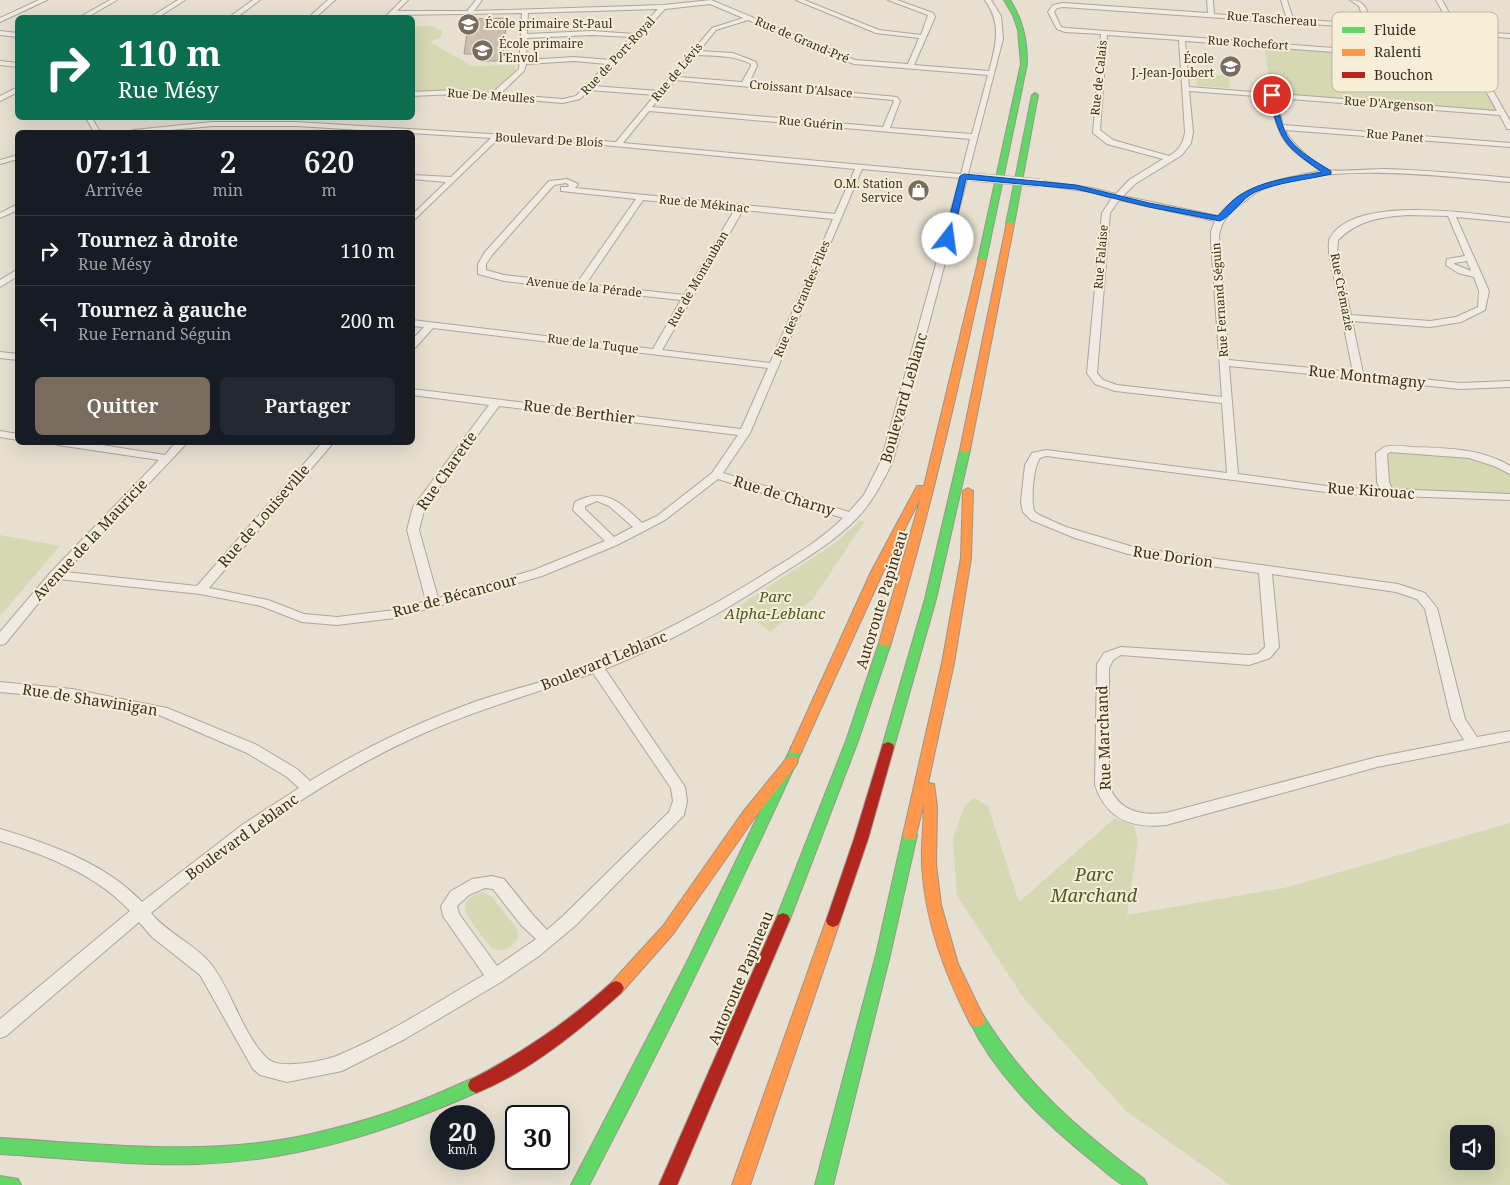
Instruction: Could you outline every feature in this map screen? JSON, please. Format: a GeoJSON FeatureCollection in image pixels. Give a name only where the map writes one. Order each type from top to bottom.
{"type":"FeatureCollection","features":[{"type":"Feature","properties":{"kind":"main road","name":"Autoroute Papineau"},"geometry":{"type":"LineString","coordinates":[[668,1185],[766,959],[850,745],[900,595],[938,456],[1023,74],[1026,57],[1025,37],[1019,19],[1006,0]]}},
{"type":"Feature","properties":{"kind":"main road"},"geometry":{"type":"LineString","coordinates":[[741,1185],[824,950],[879,780],[919,645],[946,540],[970,427],[1038,80]]}},
{"type":"Feature","properties":{"kind":"main road"},"geometry":{"type":"LineString","coordinates":[[824,1185],[883,955],[948,663],[966,558],[970,427]]}},
{"type":"Feature","properties":{"kind":"main road"},"geometry":{"type":"LineString","coordinates":[[581,1184],[701,951],[792,761],[879,566],[938,456]]}},
{"type":"Feature","properties":{"kind":"main road"},"geometry":{"type":"LineString","coordinates":[[0,1146],[175,1156],[272,1149],[328,1139],[375,1126],[444,1100],[480,1083],[521,1060],[565,1031],[604,1000],[639,966],[678,921],[743,823],[792,761]]}},
{"type":"Feature","properties":{"kind":"main road"},"geometry":{"type":"LineString","coordinates":[[926,767],[932,807],[929,868],[934,908],[946,952],[966,999],[995,1046],[1042,1103],[1085,1144],[1138,1185]]}},
{"type":"Feature","properties":{"kind":"main road"},"geometry":{"type":"LineString","coordinates":[[0,1184],[12,1185]]}},
{"type":"Feature","properties":{"kind":"street"},"geometry":{"type":"LineString","coordinates":[[0,20],[44,0]]}},
{"type":"Feature","properties":{"kind":"street"},"geometry":{"type":"LineString","coordinates":[[86,15],[114,0]]}},
{"type":"Feature","properties":{"kind":"street"},"geometry":{"type":"LineString","coordinates":[[157,15],[182,0]]}},
{"type":"Feature","properties":{"kind":"street"},"geometry":{"type":"LineString","coordinates":[[235,15],[257,0]]}},
{"type":"Feature","properties":{"kind":"street"},"geometry":{"type":"LineString","coordinates":[[314,15],[332,0]]}},
{"type":"Feature","properties":{"kind":"street"},"geometry":{"type":"LineString","coordinates":[[392,15],[405,0]]}},
{"type":"Feature","properties":{"kind":"street"},"geometry":{"type":"LineString","coordinates":[[469,14],[479,0]]}},
{"type":"Feature","properties":{"kind":"street"},"geometry":{"type":"LineString","coordinates":[[799,0],[878,32],[923,37]]}},
{"type":"Feature","properties":{"kind":"street"},"geometry":{"type":"LineString","coordinates":[[891,0],[931,14],[932,17],[910,67]]}},
{"type":"Feature","properties":{"kind":"street","name":"Boulevard Leblanc"},"geometry":{"type":"LineString","coordinates":[[0,1030],[141,912],[241,835],[309,788],[359,759],[431,724],[596,667],[658,641],[711,612],[825,539],[852,517],[872,489],[887,461],[959,202],[968,177],[975,137],[1000,46],[1001,29],[998,15],[986,0]]}},
{"type":"Feature","properties":{"kind":"street"},"geometry":{"type":"LineString","coordinates":[[1134,10],[1135,0]]}},
{"type":"Feature","properties":{"kind":"street"},"geometry":{"type":"LineString","coordinates":[[1210,0],[1211,15]]}},
{"type":"Feature","properties":{"kind":"street"},"geometry":{"type":"LineString","coordinates":[[1284,0],[1290,20]]}},
{"type":"Feature","properties":{"kind":"street"},"geometry":{"type":"LineString","coordinates":[[1353,0],[1362,5],[1364,12]]}},
{"type":"Feature","properties":{"kind":"street"},"geometry":{"type":"LineString","coordinates":[[1439,0],[1446,12]]}},
{"type":"Feature","properties":{"kind":"street"},"geometry":{"type":"LineString","coordinates":[[394,13],[469,14],[663,8],[708,1]]}},
{"type":"Feature","properties":{"kind":"street","name":"Rue de Grand-Pré"},"geometry":{"type":"LineString","coordinates":[[708,1],[844,59],[867,64],[992,73]]}},
{"type":"Feature","properties":{"kind":"street","name":"Rue Taschereau"},"geometry":{"type":"LineString","coordinates":[[1065,3],[1134,10],[1332,23]]}},
{"type":"Feature","properties":{"kind":"street","name":"Rue Rochefort"},"geometry":{"type":"LineString","coordinates":[[1065,3],[1055,6],[1052,12],[1060,28],[1104,33],[1332,49]]}},
{"type":"Feature","properties":{"kind":"street","name":"Rue de Port-Royal"},"geometry":{"type":"LineString","coordinates":[[570,100],[578,98],[663,8]]}},
{"type":"Feature","properties":{"kind":"street"},"geometry":{"type":"LineString","coordinates":[[494,95],[522,70],[525,11]]}},
{"type":"Feature","properties":{"kind":"street","name":"Rue de Lévis"},"geometry":{"type":"LineString","coordinates":[[618,144],[714,29],[748,18]]}},
{"type":"Feature","properties":{"kind":"street"},"geometry":{"type":"LineString","coordinates":[[525,36],[601,33],[637,36]]}},
{"type":"Feature","properties":{"kind":"street","name":"Rue de Calais"},"geometry":{"type":"LineString","coordinates":[[1104,33],[1096,132],[1110,142],[1170,159]]}},
{"type":"Feature","properties":{"kind":"street"},"geometry":{"type":"LineString","coordinates":[[0,34],[15,35]]}},
{"type":"Feature","properties":{"kind":"street","name":"Rue Falaise"},"geometry":{"type":"LineString","coordinates":[[1182,38],[1189,136],[1182,149],[1170,159],[1137,178],[1117,197],[1107,210],[1104,220],[1093,376],[1099,382],[1115,388],[1228,402]]}},
{"type":"Feature","properties":{"kind":"street"},"geometry":{"type":"LineString","coordinates":[[694,53],[725,55],[754,63],[745,84]]}},
{"type":"Feature","properties":{"kind":"street"},"geometry":{"type":"LineString","coordinates":[[523,62],[574,59],[612,62]]}},
{"type":"Feature","properties":{"kind":"street"},"geometry":{"type":"LineString","coordinates":[[0,63],[15,64]]}},
{"type":"Feature","properties":{"kind":"street","name":"Croissant D'Alsace"},"geometry":{"type":"LineString","coordinates":[[672,78],[895,98],[897,101],[885,130]]}},
{"type":"Feature","properties":{"kind":"street"},"geometry":{"type":"LineString","coordinates":[[588,88],[660,93]]}},
{"type":"Feature","properties":{"kind":"street","name":"Rue D'Argenson"},"geometry":{"type":"LineString","coordinates":[[1186,89],[1502,113]]}},
{"type":"Feature","properties":{"kind":"street"},"geometry":{"type":"LineString","coordinates":[[0,99],[15,91]]}},
{"type":"Feature","properties":{"kind":"street","name":"Rue De Meulles"},"geometry":{"type":"LineString","coordinates":[[415,94],[456,92],[570,100]]}},
{"type":"Feature","properties":{"kind":"street"},"geometry":{"type":"LineString","coordinates":[[1491,92],[1510,127]]}},
{"type":"Feature","properties":{"kind":"street"},"geometry":{"type":"LineString","coordinates":[[1272,95],[1280,127],[1287,141],[1303,156],[1328,172]]}},
{"type":"Feature","properties":{"kind":"street","name":"Rue Guérin"},"geometry":{"type":"LineString","coordinates":[[646,109],[975,137]]}},
{"type":"Feature","properties":{"kind":"street"},"geometry":{"type":"LineString","coordinates":[[297,124],[302,120]]}},
{"type":"Feature","properties":{"kind":"street","name":"Boulevard De Blois"},"geometry":{"type":"LineString","coordinates":[[154,130],[212,124],[297,124],[389,130]]}},
{"type":"Feature","properties":{"kind":"street","name":"Rue Panet"},"geometry":{"type":"LineString","coordinates":[[1280,127],[1510,145]]}},
{"type":"Feature","properties":{"kind":"street","name":"Boulevard De Blois"},"geometry":{"type":"LineString","coordinates":[[415,132],[618,144],[1040,183],[1083,188],[1220,219]]}},
{"type":"Feature","properties":{"kind":"street"},"geometry":{"type":"LineString","coordinates":[[415,217],[496,137]]}},
{"type":"Feature","properties":{"kind":"street"},"geometry":{"type":"LineString","coordinates":[[0,162],[15,158]]}},
{"type":"Feature","properties":{"kind":"street","name":"Rue des Grandes-Piles"},"geometry":{"type":"LineString","coordinates":[[745,433],[860,166]]}},
{"type":"Feature","properties":{"kind":"street"},"geometry":{"type":"LineString","coordinates":[[1220,219],[1238,200],[1253,191],[1276,183],[1328,172],[1432,174],[1510,180]]}},
{"type":"Feature","properties":{"kind":"street"},"geometry":{"type":"LineString","coordinates":[[415,177],[453,180]]}},
{"type":"Feature","properties":{"kind":"street","name":"Rue de Mékinac"},"geometry":{"type":"LineString","coordinates":[[481,272],[482,264],[488,254],[548,188],[838,217]]}},
{"type":"Feature","properties":{"kind":"street"},"geometry":{"type":"LineString","coordinates":[[580,286],[641,197]]}},
{"type":"Feature","properties":{"kind":"street","name":"Rue de Montauban"},"geometry":{"type":"LineString","coordinates":[[656,351],[740,207]]}},
{"type":"Feature","properties":{"kind":"street"},"geometry":{"type":"LineString","coordinates":[[0,216],[15,208]]}},
{"type":"Feature","properties":{"kind":"street","name":"Rue Crémazie"},"geometry":{"type":"LineString","coordinates":[[1359,376],[1333,253],[1334,239],[1353,223],[1387,215],[1417,213],[1451,214],[1510,220]]}},
{"type":"Feature","properties":{"kind":"street"},"geometry":{"type":"LineString","coordinates":[[1345,316],[1406,323],[1436,323],[1460,320],[1482,308],[1484,291],[1451,214]]}},
{"type":"Feature","properties":{"kind":"street","name":"Rue Fernand Séguin"},"geometry":{"type":"LineString","coordinates":[[1220,219],[1216,227],[1215,242],[1233,476]]}},
{"type":"Feature","properties":{"kind":"street"},"geometry":{"type":"LineString","coordinates":[[1470,258],[1454,260],[1450,262],[1450,265],[1461,271],[1478,276]]}},
{"type":"Feature","properties":{"kind":"street","name":"Avenue de la Pérade"},"geometry":{"type":"LineString","coordinates":[[481,272],[504,278],[687,298]]}},
{"type":"Feature","properties":{"kind":"street"},"geometry":{"type":"LineString","coordinates":[[0,284],[15,274]]}},
{"type":"Feature","properties":{"kind":"street","name":"Rue de la Tuque"},"geometry":{"type":"LineString","coordinates":[[415,323],[774,366]]}},
{"type":"Feature","properties":{"kind":"street"},"geometry":{"type":"LineString","coordinates":[[415,343],[431,325]]}},
{"type":"Feature","properties":{"kind":"street"},"geometry":{"type":"LineString","coordinates":[[0,355],[15,357]]}},
{"type":"Feature","properties":{"kind":"street","name":"Rue Montmagny"},"geometry":{"type":"LineString","coordinates":[[1224,362],[1460,386],[1510,384]]}},
{"type":"Feature","properties":{"kind":"street","name":"Rue de Berthier"},"geometry":{"type":"LineString","coordinates":[[415,392],[745,433]]}},
{"type":"Feature","properties":{"kind":"street","name":"Rue Charette"},"geometry":{"type":"LineString","coordinates":[[433,604],[413,530],[419,507],[496,402]]}},
{"type":"Feature","properties":{"kind":"street","name":"Rue de Bécancour"},"geometry":{"type":"LineString","coordinates":[[55,575],[200,590],[264,602],[302,618],[336,620],[395,614],[538,573],[613,542],[661,518],[716,475],[745,433]]}},
{"type":"Feature","properties":{"kind":"street"},"geometry":{"type":"LineString","coordinates":[[0,434],[15,436]]}},
{"type":"Feature","properties":{"kind":"street"},"geometry":{"type":"LineString","coordinates":[[78,445],[166,458]]}},
{"type":"Feature","properties":{"kind":"street","name":"Avenue de la Mauricie"},"geometry":{"type":"LineString","coordinates":[[0,641],[55,575],[180,445]]}},
{"type":"Feature","properties":{"kind":"street","name":"Rue de Louiseville"},"geometry":{"type":"LineString","coordinates":[[200,590],[326,445]]}},
{"type":"Feature","properties":{"kind":"street"},"geometry":{"type":"LineString","coordinates":[[1388,494],[1382,482],[1381,453],[1388,449],[1469,455],[1496,462],[1510,471]]}},
{"type":"Feature","properties":{"kind":"street","name":"Rue Dorion"},"geometry":{"type":"LineString","coordinates":[[1233,476],[1056,454],[1040,454],[1032,460],[1028,507],[1033,516],[1043,522],[1120,548],[1398,588],[1414,592],[1425,599],[1432,611],[1458,719],[1473,743]]}},
{"type":"Feature","properties":{"kind":"street","name":"Rue de Charny"},"geometry":{"type":"LineString","coordinates":[[716,475],[852,517]]}},
{"type":"Feature","properties":{"kind":"street","name":"Rue Kirouac"},"geometry":{"type":"LineString","coordinates":[[1233,476],[1341,491],[1510,497]]}},
{"type":"Feature","properties":{"kind":"street"},"geometry":{"type":"LineString","coordinates":[[613,542],[579,510],[579,504],[588,497],[597,497],[614,503],[641,528]]}},
{"type":"Feature","properties":{"kind":"street","name":"Rue Marchand"},"geometry":{"type":"LineString","coordinates":[[1264,570],[1272,648],[1262,658],[1249,660],[1121,651],[1109,656],[1105,660],[1102,668],[1102,785],[1105,797],[1128,817],[1138,820],[1166,819],[1377,762],[1510,736]]}},
{"type":"Feature","properties":{"kind":"street"},"geometry":{"type":"LineString","coordinates":[[0,835],[39,847],[81,867],[121,893],[158,932],[200,963],[206,970],[259,1063],[266,1069],[286,1074],[317,1069],[353,1059],[495,977],[547,940],[570,921],[676,815],[680,794],[675,781],[596,667]]}},
{"type":"Feature","properties":{"kind":"street","name":"Rue de Shawinigan"},"geometry":{"type":"LineString","coordinates":[[0,687],[72,694],[162,710],[252,749],[292,773],[309,788]]}},
{"type":"Feature","properties":{"kind":"street"},"geometry":{"type":"LineString","coordinates":[[495,977],[451,916],[449,906],[454,897],[483,881],[493,881],[505,891],[527,920],[547,940]]}},
{"type":"Feature","properties":{"kind":"green space"},"geometry":{"type":"Polygon","coordinates":[[[419,26],[436,26],[436,28],[442,31],[441,37],[430,42],[472,66],[515,65],[516,71],[493,92],[415,92],[415,29],[419,26]]]}},
{"type":"Feature","properties":{"kind":"green space"},"geometry":{"type":"Polygon","coordinates":[[[1264,46],[1332,49],[1332,92],[1487,92],[1501,112],[1272,93],[1264,46]]]}},
{"type":"Feature","properties":{"kind":"green space"},"geometry":{"type":"Polygon","coordinates":[[[1196,73],[1229,76],[1230,88],[1197,86],[1196,73]]]}},
{"type":"Feature","properties":{"kind":"green space"},"geometry":{"type":"Polygon","coordinates":[[[1388,449],[1469,455],[1510,471],[1510,497],[1388,494],[1383,482],[1388,449]]]}},
{"type":"Feature","properties":{"kind":"green space","name":"Parc Alpha-Leblanc"},"geometry":{"type":"Polygon","coordinates":[[[860,521],[865,521],[813,599],[770,632],[739,606],[834,544],[860,521]]]}},
{"type":"Feature","properties":{"kind":"green space"},"geometry":{"type":"Polygon","coordinates":[[[0,535],[60,546],[0,616],[0,535]]]}},
{"type":"Feature","properties":{"kind":"green space","name":"Parc Marchand"},"geometry":{"type":"Polygon","coordinates":[[[974,798],[988,806],[1019,902],[1115,818],[1134,826],[1138,841],[1127,915],[1288,887],[1510,823],[1510,1185],[1230,1185],[1126,1111],[1025,1000],[957,896],[953,838],[965,805],[974,798]]]}},
{"type":"Feature","properties":{"kind":"green space"},"geometry":{"type":"Polygon","coordinates":[[[484,892],[492,897],[518,931],[518,939],[507,948],[493,949],[469,918],[466,903],[469,898],[484,892]]]}},
{"type":"Feature","properties":{"kind":"building"},"geometry":{"type":"Polygon","coordinates":[[[507,18],[502,61],[483,61],[484,54],[464,54],[469,19],[507,18]]]}},
{"type":"Feature","properties":{"kind":"traffic: fast"},"geometry":{"type":"LineString","coordinates":[[982,260],[1024,64],[1024,46],[1019,22],[1007,0]]}},
{"type":"Feature","properties":{"kind":"traffic: fast"},"geometry":{"type":"LineString","coordinates":[[1010,224],[1035,95]]}},
{"type":"Feature","properties":{"kind":"traffic: fast"},"geometry":{"type":"LineString","coordinates":[[888,747],[930,599],[949,525],[965,450]]}},
{"type":"Feature","properties":{"kind":"traffic: fast"},"geometry":{"type":"LineString","coordinates":[[783,919],[852,741],[885,643]]}},
{"type":"Feature","properties":{"kind":"traffic: fast"},"geometry":{"type":"LineString","coordinates":[[580,1185],[691,969],[796,750]]}},
{"type":"Feature","properties":{"kind":"traffic: fast"},"geometry":{"type":"LineString","coordinates":[[824,1185],[883,955],[910,835]]}},
{"type":"Feature","properties":{"kind":"traffic: fast"},"geometry":{"type":"LineString","coordinates":[[977,1020],[1009,1068],[1048,1111],[1092,1150],[1138,1185]]}},
{"type":"Feature","properties":{"kind":"traffic: fast"},"geometry":{"type":"LineString","coordinates":[[0,1146],[124,1155],[173,1156],[234,1154],[270,1150],[340,1135],[375,1125],[443,1100],[476,1085]]}},
{"type":"Feature","properties":{"kind":"traffic: fast"},"geometry":{"type":"LineString","coordinates":[[0,1184],[12,1185]]}},
{"type":"Feature","properties":{"kind":"traffic: slow"},"geometry":{"type":"LineString","coordinates":[[965,450],[1010,224]]}},
{"type":"Feature","properties":{"kind":"traffic: slow"},"geometry":{"type":"LineString","coordinates":[[885,643],[926,500],[982,260]]}},
{"type":"Feature","properties":{"kind":"traffic: slow"},"geometry":{"type":"LineString","coordinates":[[796,750],[877,572],[921,488]]}},
{"type":"Feature","properties":{"kind":"traffic: slow"},"geometry":{"type":"LineString","coordinates":[[910,835],[948,663],[966,558],[968,491]]}},
{"type":"Feature","properties":{"kind":"traffic: slow"},"geometry":{"type":"LineString","coordinates":[[616,988],[668,930],[748,816],[792,761]]}},
{"type":"Feature","properties":{"kind":"traffic: slow"},"geometry":{"type":"LineString","coordinates":[[929,788],[931,807],[929,864],[938,925],[950,964],[977,1020]]}},
{"type":"Feature","properties":{"kind":"traffic: slow"},"geometry":{"type":"LineString","coordinates":[[741,1185],[833,921]]}},
{"type":"Feature","properties":{"kind":"traffic: jam"},"geometry":{"type":"LineString","coordinates":[[833,921],[861,839],[888,747]]}},
{"type":"Feature","properties":{"kind":"traffic: jam"},"geometry":{"type":"LineString","coordinates":[[668,1185],[783,919]]}},
{"type":"Feature","properties":{"kind":"traffic: jam"},"geometry":{"type":"LineString","coordinates":[[476,1085],[532,1054],[584,1016],[616,988]]}},
{"type":"Feature","properties":{"kind":"place","name":"École primaire St-Paul"},"geometry":{"type":"Point","coordinates":[469,24]}},
{"type":"Feature","properties":{"kind":"place","name":"École primaire l'Envol"},"geometry":{"type":"Point","coordinates":[483,51]}},
{"type":"Feature","properties":{"kind":"place","name":"École J.-Jean-Joubert"},"geometry":{"type":"Point","coordinates":[1230,66]}},
{"type":"Feature","properties":{"kind":"place","name":"O.M. Station Service"},"geometry":{"type":"Point","coordinates":[919,191]}},
{"type":"Feature","properties":{"kind":"route"},"geometry":{"type":"LineString","coordinates":[[948,239],[964,176],[1076,187],[1126,200],[1220,219],[1238,200],[1253,191],[1276,183],[1328,172],[1303,156],[1287,141],[1280,127],[1272,95]]}}]}
